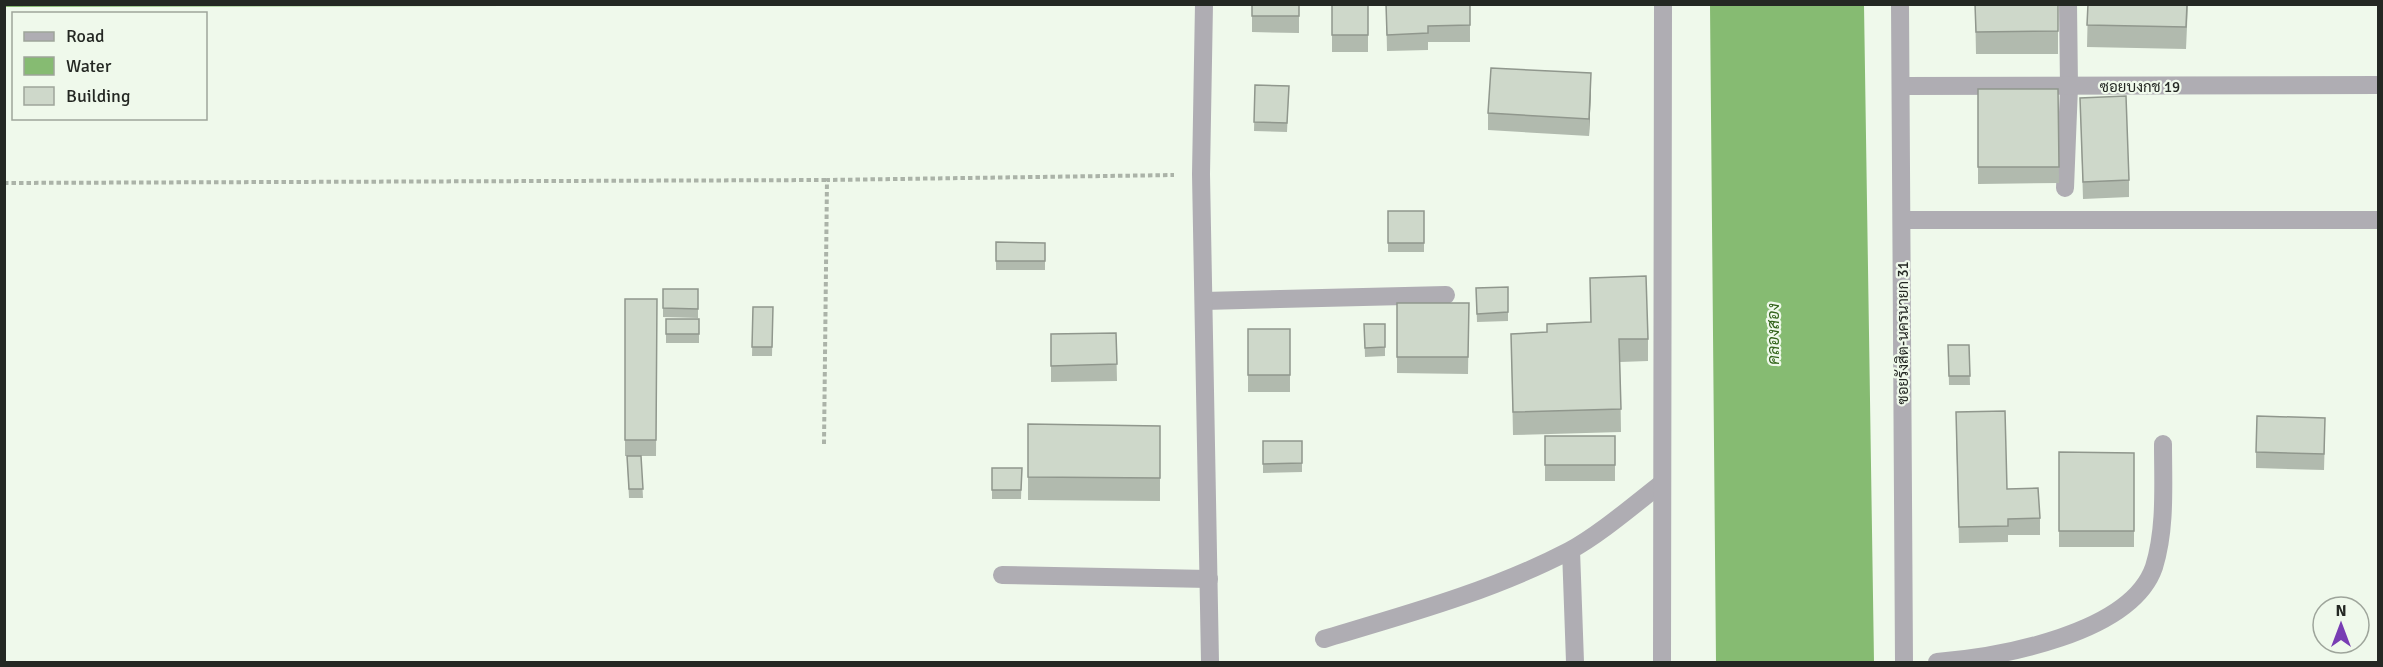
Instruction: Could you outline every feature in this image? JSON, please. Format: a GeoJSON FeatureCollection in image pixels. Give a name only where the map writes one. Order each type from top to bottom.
{"type":"FeatureCollection","features":[{"type":"Feature","properties":{"kind":"street"},"geometry":{"type":"LineString","coordinates":[[1204,4],[1201,174],[1210,663]]}},
{"type":"Feature","properties":{"kind":"street"},"geometry":{"type":"LineString","coordinates":[[1662,663],[1663,4]]}},
{"type":"Feature","properties":{"kind":"street","name":"ซอยรังสิต-นครนายก 31"},"geometry":{"type":"LineString","coordinates":[[1900,4],[1904,663]]}},
{"type":"Feature","properties":{"kind":"street"},"geometry":{"type":"LineString","coordinates":[[2065,188],[2069,87],[2068,4]]}},
{"type":"Feature","properties":{"kind":"street","name":"ซอยบงกช 19"},"geometry":{"type":"LineString","coordinates":[[1901,86],[2379,85]]}},
{"type":"Feature","properties":{"kind":"street"},"geometry":{"type":"LineString","coordinates":[[1902,220],[2379,220]]}},
{"type":"Feature","properties":{"kind":"street"},"geometry":{"type":"LineString","coordinates":[[1204,301],[1446,295]]}},
{"type":"Feature","properties":{"kind":"street"},"geometry":{"type":"LineString","coordinates":[[1938,663],[1983,657],[2063,637],[2129,604],[2148,579],[2159,547],[2163,444]]}},
{"type":"Feature","properties":{"kind":"street"},"geometry":{"type":"LineString","coordinates":[[1324,639],[1427,609],[1498,583],[1571,550],[1662,483]]}},
{"type":"Feature","properties":{"kind":"street"},"geometry":{"type":"LineString","coordinates":[[1571,550],[1575,663]]}},
{"type":"Feature","properties":{"kind":"street"},"geometry":{"type":"LineString","coordinates":[[1002,574],[1209,579]]}},
{"type":"Feature","properties":{"kind":"path"},"geometry":{"type":"LineString","coordinates":[[4,183],[827,180],[1201,174]]}},
{"type":"Feature","properties":{"kind":"path"},"geometry":{"type":"LineString","coordinates":[[824,444],[827,180]]}},
{"type":"Feature","properties":{"kind":"water"},"geometry":{"type":"Polygon","coordinates":[[[5,4],[984,4],[984,5],[5,7],[5,4]]]}},
{"type":"Feature","properties":{"kind":"water","name":"คลองสอง"},"geometry":{"type":"Polygon","coordinates":[[[1710,5],[1864,5],[1874,662],[1716,662],[1710,5]]]}},
{"type":"Feature","properties":{"kind":"building"},"geometry":{"type":"Polygon","coordinates":[[[1252,4],[1299,4],[1299,16],[1252,16],[1252,4]]]}},
{"type":"Feature","properties":{"kind":"building"},"geometry":{"type":"Polygon","coordinates":[[[1332,4],[1368,4],[1368,35],[1332,35],[1332,4]]]}},
{"type":"Feature","properties":{"kind":"building"},"geometry":{"type":"Polygon","coordinates":[[[1386,4],[1470,4],[1470,25],[1428,26],[1428,33],[1387,35],[1386,4]]]}},
{"type":"Feature","properties":{"kind":"building"},"geometry":{"type":"Polygon","coordinates":[[[1975,4],[2058,4],[2058,31],[1976,32],[1975,4]]]}},
{"type":"Feature","properties":{"kind":"building"},"geometry":{"type":"Polygon","coordinates":[[[2088,4],[2187,4],[2186,27],[2087,25],[2088,4]]]}},
{"type":"Feature","properties":{"kind":"building"},"geometry":{"type":"Polygon","coordinates":[[[1491,68],[1591,73],[1589,119],[1488,113],[1491,68]]]}},
{"type":"Feature","properties":{"kind":"building"},"geometry":{"type":"Polygon","coordinates":[[[1255,85],[1289,86],[1287,123],[1254,122],[1255,85]]]}},
{"type":"Feature","properties":{"kind":"building"},"geometry":{"type":"Polygon","coordinates":[[[1978,89],[2058,89],[2059,167],[1978,167],[1978,89]]]}},
{"type":"Feature","properties":{"kind":"building"},"geometry":{"type":"Polygon","coordinates":[[[2126,96],[2129,180],[2083,182],[2080,98],[2126,96]]]}},
{"type":"Feature","properties":{"kind":"building"},"geometry":{"type":"Polygon","coordinates":[[[1388,211],[1424,211],[1424,243],[1388,243],[1388,211]]]}},
{"type":"Feature","properties":{"kind":"building"},"geometry":{"type":"Polygon","coordinates":[[[996,242],[1045,243],[1045,261],[996,261],[996,242]]]}},
{"type":"Feature","properties":{"kind":"building"},"geometry":{"type":"Polygon","coordinates":[[[1646,276],[1648,339],[1619,339],[1621,409],[1513,412],[1511,334],[1547,332],[1547,324],[1591,322],[1590,278],[1646,276]]]}},
{"type":"Feature","properties":{"kind":"building"},"geometry":{"type":"Polygon","coordinates":[[[1508,287],[1508,312],[1477,314],[1476,288],[1508,287]]]}},
{"type":"Feature","properties":{"kind":"building"},"geometry":{"type":"Polygon","coordinates":[[[663,289],[698,289],[698,309],[663,308],[663,289]]]}},
{"type":"Feature","properties":{"kind":"building"},"geometry":{"type":"Polygon","coordinates":[[[625,299],[657,299],[656,440],[625,440],[625,299]]]}},
{"type":"Feature","properties":{"kind":"building"},"geometry":{"type":"Polygon","coordinates":[[[1397,303],[1469,303],[1468,357],[1397,357],[1397,303]]]}},
{"type":"Feature","properties":{"kind":"building"},"geometry":{"type":"Polygon","coordinates":[[[753,307],[773,307],[772,347],[752,347],[753,307]]]}},
{"type":"Feature","properties":{"kind":"building"},"geometry":{"type":"Polygon","coordinates":[[[666,319],[699,319],[699,334],[666,334],[666,319]]]}},
{"type":"Feature","properties":{"kind":"building"},"geometry":{"type":"Polygon","coordinates":[[[1364,324],[1385,324],[1385,347],[1365,348],[1364,324]]]}},
{"type":"Feature","properties":{"kind":"building"},"geometry":{"type":"Polygon","coordinates":[[[1248,329],[1290,329],[1290,375],[1248,375],[1248,329]]]}},
{"type":"Feature","properties":{"kind":"building"},"geometry":{"type":"Polygon","coordinates":[[[1116,333],[1117,364],[1051,366],[1051,334],[1116,333]]]}},
{"type":"Feature","properties":{"kind":"building"},"geometry":{"type":"Polygon","coordinates":[[[1948,345],[1969,345],[1970,376],[1949,376],[1948,345]]]}},
{"type":"Feature","properties":{"kind":"building"},"geometry":{"type":"Polygon","coordinates":[[[2005,411],[2007,489],[2038,488],[2040,518],[2008,519],[2008,526],[1959,527],[1956,412],[2005,411]]]}},
{"type":"Feature","properties":{"kind":"building"},"geometry":{"type":"Polygon","coordinates":[[[2257,416],[2325,418],[2324,454],[2256,452],[2257,416]]]}},
{"type":"Feature","properties":{"kind":"building"},"geometry":{"type":"Polygon","coordinates":[[[1028,424],[1160,426],[1160,478],[1028,477],[1028,424]]]}},
{"type":"Feature","properties":{"kind":"building"},"geometry":{"type":"Polygon","coordinates":[[[1545,436],[1615,436],[1615,465],[1545,465],[1545,436]]]}},
{"type":"Feature","properties":{"kind":"building"},"geometry":{"type":"Polygon","coordinates":[[[1263,441],[1302,441],[1302,463],[1263,464],[1263,441]]]}},
{"type":"Feature","properties":{"kind":"building"},"geometry":{"type":"Polygon","coordinates":[[[2059,452],[2134,453],[2134,531],[2059,531],[2059,452]]]}},
{"type":"Feature","properties":{"kind":"building"},"geometry":{"type":"Polygon","coordinates":[[[627,456],[641,456],[643,489],[629,489],[627,456]]]}},
{"type":"Feature","properties":{"kind":"building"},"geometry":{"type":"Polygon","coordinates":[[[992,468],[1022,468],[1021,490],[992,490],[992,468]]]}}]}
